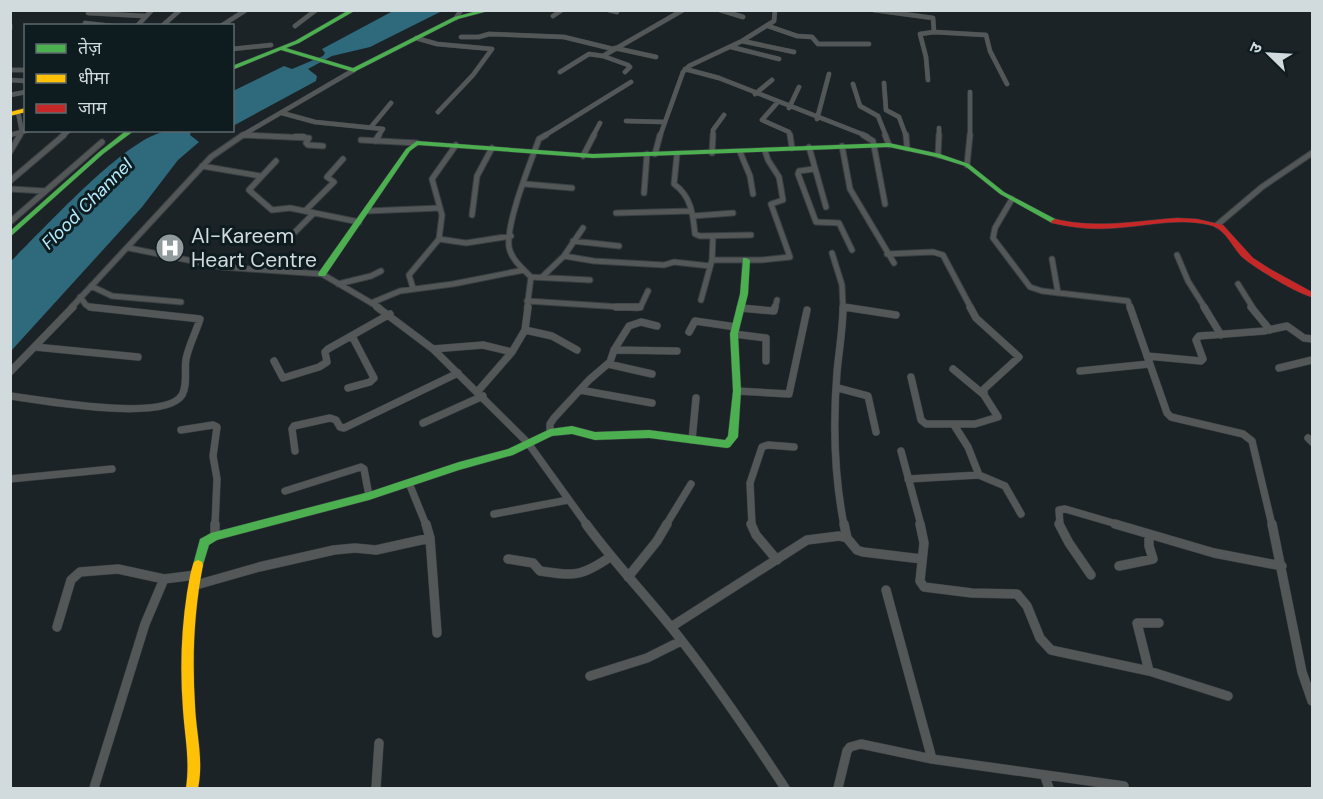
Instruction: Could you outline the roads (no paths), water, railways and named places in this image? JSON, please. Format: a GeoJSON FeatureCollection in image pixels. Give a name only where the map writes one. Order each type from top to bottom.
{"type":"FeatureCollection","features":[{"type":"Feature","properties":{"kind":"street"},"geometry":{"type":"LineString","coordinates":[[139,24],[152,10]]}},
{"type":"Feature","properties":{"kind":"street"},"geometry":{"type":"LineString","coordinates":[[164,24],[180,10]]}},
{"type":"Feature","properties":{"kind":"street"},"geometry":{"type":"LineString","coordinates":[[224,24],[246,10]]}},
{"type":"Feature","properties":{"kind":"street"},"geometry":{"type":"LineString","coordinates":[[295,26],[316,10]]}},
{"type":"Feature","properties":{"kind":"street"},"geometry":{"type":"LineString","coordinates":[[235,69],[297,42],[354,10]]}},
{"type":"Feature","properties":{"kind":"street"},"geometry":{"type":"LineString","coordinates":[[10,372],[129,248],[202,166],[220,150],[351,69],[416,38],[458,14],[490,10]]}},
{"type":"Feature","properties":{"kind":"street"},"geometry":{"type":"LineString","coordinates":[[554,16],[562,10]]}},
{"type":"Feature","properties":{"kind":"street"},"geometry":{"type":"LineString","coordinates":[[609,10],[617,12]]}},
{"type":"Feature","properties":{"kind":"street"},"geometry":{"type":"LineString","coordinates":[[603,56],[683,10]]}},
{"type":"Feature","properties":{"kind":"street"},"geometry":{"type":"LineString","coordinates":[[720,10],[743,17]]}},
{"type":"Feature","properties":{"kind":"street"},"geometry":{"type":"LineString","coordinates":[[644,193],[651,154],[685,69],[768,26],[774,21],[775,10]]}},
{"type":"Feature","properties":{"kind":"street"},"geometry":{"type":"LineString","coordinates":[[874,10],[932,17]]}},
{"type":"Feature","properties":{"kind":"street"},"geometry":{"type":"LineString","coordinates":[[933,10],[934,32]]}},
{"type":"Feature","properties":{"kind":"street"},"geometry":{"type":"LineString","coordinates":[[88,13],[145,16]]}},
{"type":"Feature","properties":{"kind":"street"},"geometry":{"type":"LineString","coordinates":[[85,23],[94,24]]}},
{"type":"Feature","properties":{"kind":"street"},"geometry":{"type":"LineString","coordinates":[[768,26],[797,36],[812,37],[818,44],[869,44]]}},
{"type":"Feature","properties":{"kind":"street"},"geometry":{"type":"LineString","coordinates":[[928,80],[926,57],[920,34],[934,32],[986,35],[990,51],[1007,84]]}},
{"type":"Feature","properties":{"kind":"street"},"geometry":{"type":"LineString","coordinates":[[461,37],[479,37],[489,34],[559,37],[656,57]]}},
{"type":"Feature","properties":{"kind":"street"},"geometry":{"type":"LineString","coordinates":[[416,38],[437,44],[492,49],[473,75],[438,112]]}},
{"type":"Feature","properties":{"kind":"street"},"geometry":{"type":"LineString","coordinates":[[742,41],[794,52]]}},
{"type":"Feature","properties":{"kind":"street"},"geometry":{"type":"LineString","coordinates":[[731,47],[779,59]]}},
{"type":"Feature","properties":{"kind":"street"},"geometry":{"type":"LineString","coordinates":[[234,49],[279,48],[351,69]]}},
{"type":"Feature","properties":{"kind":"street"},"geometry":{"type":"LineString","coordinates":[[560,72],[588,54],[603,56],[629,66],[625,72]]}},
{"type":"Feature","properties":{"kind":"street"},"geometry":{"type":"LineString","coordinates":[[17,70],[24,65]]}},
{"type":"Feature","properties":{"kind":"street"},"geometry":{"type":"LineString","coordinates":[[685,69],[719,78],[789,108],[871,138],[874,143],[885,204]]}},
{"type":"Feature","properties":{"kind":"street"},"geometry":{"type":"LineString","coordinates":[[10,70],[24,70]]}},
{"type":"Feature","properties":{"kind":"street"},"geometry":{"type":"LineString","coordinates":[[817,119],[829,74]]}},
{"type":"Feature","properties":{"kind":"street"},"geometry":{"type":"LineString","coordinates":[[754,94],[772,80]]}},
{"type":"Feature","properties":{"kind":"street"},"geometry":{"type":"LineString","coordinates":[[590,280],[531,277],[510,249],[511,236],[534,153],[541,137],[631,82]]}},
{"type":"Feature","properties":{"kind":"street"},"geometry":{"type":"LineString","coordinates":[[884,83],[886,110],[898,117],[906,135],[907,148]]}},
{"type":"Feature","properties":{"kind":"street"},"geometry":{"type":"LineString","coordinates":[[853,84],[860,106],[878,116],[889,145]]}},
{"type":"Feature","properties":{"kind":"street"},"geometry":{"type":"LineString","coordinates":[[789,108],[799,87]]}},
{"type":"Feature","properties":{"kind":"street"},"geometry":{"type":"LineString","coordinates":[[10,93],[23,92]]}},
{"type":"Feature","properties":{"kind":"street"},"geometry":{"type":"LineString","coordinates":[[967,165],[971,121],[970,92]]}},
{"type":"Feature","properties":{"kind":"street"},"geometry":{"type":"LineString","coordinates":[[371,127],[391,103]]}},
{"type":"Feature","properties":{"kind":"street"},"geometry":{"type":"LineString","coordinates":[[777,103],[762,120],[789,132],[792,148]]}},
{"type":"Feature","properties":{"kind":"street"},"geometry":{"type":"LineString","coordinates":[[10,152],[22,132],[18,112]]}},
{"type":"Feature","properties":{"kind":"street"},"geometry":{"type":"LineString","coordinates":[[282,113],[315,122],[384,130],[375,141]]}},
{"type":"Feature","properties":{"kind":"street"},"geometry":{"type":"LineString","coordinates":[[712,153],[713,130],[724,116]]}},
{"type":"Feature","properties":{"kind":"street"},"geometry":{"type":"LineString","coordinates":[[626,121],[664,122]]}},
{"type":"Feature","properties":{"kind":"street"},"geometry":{"type":"LineString","coordinates":[[583,156],[600,123]]}},
{"type":"Feature","properties":{"kind":"street"},"geometry":{"type":"LineString","coordinates":[[938,155],[939,128]]}},
{"type":"Feature","properties":{"kind":"street"},"geometry":{"type":"LineString","coordinates":[[10,135],[22,132]]}},
{"type":"Feature","properties":{"kind":"street"},"geometry":{"type":"LineString","coordinates":[[10,181],[68,132]]}},
{"type":"Feature","properties":{"kind":"street"},"geometry":{"type":"LineString","coordinates":[[10,236],[101,153],[129,132]]}},
{"type":"Feature","properties":{"kind":"street"},"geometry":{"type":"LineString","coordinates":[[243,135],[274,138],[306,136],[309,138],[306,143],[308,145],[322,146]]}},
{"type":"Feature","properties":{"kind":"street"},"geometry":{"type":"LineString","coordinates":[[361,140],[456,145],[583,156],[765,151],[874,143],[889,145],[938,155],[967,165],[1012,199],[1050,219],[1074,227],[1130,226],[1181,219],[1217,225],[1245,255],[1312,295]]}},
{"type":"Feature","properties":{"kind":"street"},"geometry":{"type":"LineString","coordinates":[[10,222],[102,142]]}},
{"type":"Feature","properties":{"kind":"street"},"geometry":{"type":"LineString","coordinates":[[322,274],[408,150],[417,143]]}},
{"type":"Feature","properties":{"kind":"street"},"geometry":{"type":"LineString","coordinates":[[413,288],[409,275],[439,239],[442,224],[432,179],[456,145]]}},
{"type":"Feature","properties":{"kind":"street"},"geometry":{"type":"LineString","coordinates":[[842,146],[850,189],[894,263]]}},
{"type":"Feature","properties":{"kind":"street"},"geometry":{"type":"LineString","coordinates":[[809,147],[826,207]]}},
{"type":"Feature","properties":{"kind":"street"},"geometry":{"type":"LineString","coordinates":[[472,215],[477,176],[492,148]]}},
{"type":"Feature","properties":{"kind":"street"},"geometry":{"type":"LineString","coordinates":[[564,256],[603,262],[664,265],[674,262],[711,263],[787,258],[790,256],[771,204],[783,200],[783,195],[776,171],[766,159],[765,151]]}},
{"type":"Feature","properties":{"kind":"street"},"geometry":{"type":"LineString","coordinates":[[740,152],[750,176],[753,194]]}},
{"type":"Feature","properties":{"kind":"street"},"geometry":{"type":"LineString","coordinates":[[1217,225],[1262,187],[1312,153]]}},
{"type":"Feature","properties":{"kind":"street"},"geometry":{"type":"LineString","coordinates":[[677,154],[674,184],[684,190],[697,235],[751,236]]}},
{"type":"Feature","properties":{"kind":"street"},"geometry":{"type":"LineString","coordinates":[[305,211],[334,182],[327,177],[343,159]]}},
{"type":"Feature","properties":{"kind":"street"},"geometry":{"type":"LineString","coordinates":[[276,161],[249,190],[268,208],[275,210],[288,208],[359,222]]}},
{"type":"Feature","properties":{"kind":"street"},"geometry":{"type":"LineString","coordinates":[[202,166],[261,177]]}},
{"type":"Feature","properties":{"kind":"street"},"geometry":{"type":"LineString","coordinates":[[814,169],[799,171],[798,174],[816,222],[839,223],[852,250]]}},
{"type":"Feature","properties":{"kind":"street"},"geometry":{"type":"LineString","coordinates":[[525,184],[572,188]]}},
{"type":"Feature","properties":{"kind":"street"},"geometry":{"type":"LineString","coordinates":[[10,189],[45,191]]}},
{"type":"Feature","properties":{"kind":"street"},"geometry":{"type":"LineString","coordinates":[[1012,199],[1005,214],[995,227],[993,235],[996,243],[1030,287],[1042,291],[1128,301],[1169,415],[1243,434],[1252,441],[1282,566],[1302,672],[1312,701]]}},
{"type":"Feature","properties":{"kind":"street"},"geometry":{"type":"LineString","coordinates":[[367,212],[440,208]]}},
{"type":"Feature","properties":{"kind":"street"},"geometry":{"type":"LineString","coordinates":[[286,241],[314,213]]}},
{"type":"Feature","properties":{"kind":"street"},"geometry":{"type":"LineString","coordinates":[[616,213],[733,213]]}},
{"type":"Feature","properties":{"kind":"street"},"geometry":{"type":"LineString","coordinates":[[542,278],[564,256],[583,228]]}},
{"type":"Feature","properties":{"kind":"street"},"geometry":{"type":"LineString","coordinates":[[439,239],[466,243],[511,236]]}},
{"type":"Feature","properties":{"kind":"street"},"geometry":{"type":"LineString","coordinates":[[701,300],[711,263],[713,236]]}},
{"type":"Feature","properties":{"kind":"street"},"geometry":{"type":"LineString","coordinates":[[573,241],[619,246]]}},
{"type":"Feature","properties":{"kind":"street"},"geometry":{"type":"LineString","coordinates":[[129,248],[222,267],[322,274],[390,314],[433,349],[528,443],[610,557],[670,627],[747,729],[785,788]]}},
{"type":"Feature","properties":{"kind":"street"},"geometry":{"type":"LineString","coordinates":[[888,254],[933,252],[943,255],[971,311],[1018,357],[1016,362],[985,387],[983,394]]}},
{"type":"Feature","properties":{"kind":"street"},"geometry":{"type":"LineString","coordinates":[[832,253],[842,278],[844,308],[838,388],[838,471],[841,511],[847,538],[857,550],[863,552],[922,559]]}},
{"type":"Feature","properties":{"kind":"street"},"geometry":{"type":"LineString","coordinates":[[1177,255],[1188,281],[1221,335]]}},
{"type":"Feature","properties":{"kind":"street"},"geometry":{"type":"LineString","coordinates":[[192,789],[196,772],[189,709],[189,638],[201,545],[215,536],[369,496],[510,452],[550,433],[572,430],[595,436],[649,434],[727,444],[732,440],[736,391],[735,330],[746,260]]}},
{"type":"Feature","properties":{"kind":"street"},"geometry":{"type":"LineString","coordinates":[[1052,260],[1058,293]]}},
{"type":"Feature","properties":{"kind":"street"},"geometry":{"type":"LineString","coordinates":[[371,303],[413,288],[453,284],[524,270]]}},
{"type":"Feature","properties":{"kind":"street"},"geometry":{"type":"LineString","coordinates":[[338,284],[371,276],[381,271]]}},
{"type":"Feature","properties":{"kind":"street"},"geometry":{"type":"LineString","coordinates":[[423,423],[481,394],[513,352],[525,330],[531,277]]}},
{"type":"Feature","properties":{"kind":"street"},"geometry":{"type":"LineString","coordinates":[[1238,284],[1250,305],[1270,330]]}},
{"type":"Feature","properties":{"kind":"street"},"geometry":{"type":"LineString","coordinates":[[91,286],[112,296],[181,302]]}},
{"type":"Feature","properties":{"kind":"street"},"geometry":{"type":"LineString","coordinates":[[527,302],[637,308],[641,306],[648,291]]}},
{"type":"Feature","properties":{"kind":"street"},"geometry":{"type":"LineString","coordinates":[[10,396],[139,409],[165,407],[184,392],[187,381],[186,359],[200,319],[95,309],[86,305],[80,297]]}},
{"type":"Feature","properties":{"kind":"street"},"geometry":{"type":"LineString","coordinates":[[740,308],[774,311],[777,300]]}},
{"type":"Feature","properties":{"kind":"street"},"geometry":{"type":"LineString","coordinates":[[844,308],[896,315]]}},
{"type":"Feature","properties":{"kind":"street"},"geometry":{"type":"LineString","coordinates":[[736,391],[789,394],[807,310]]}},
{"type":"Feature","properties":{"kind":"street"},"geometry":{"type":"LineString","coordinates":[[274,361],[281,377],[300,374],[324,365],[327,362],[328,349],[390,314]]}},
{"type":"Feature","properties":{"kind":"street"},"geometry":{"type":"LineString","coordinates":[[689,332],[695,321],[766,338],[766,361]]}},
{"type":"Feature","properties":{"kind":"street"},"geometry":{"type":"LineString","coordinates":[[550,433],[551,421],[608,364],[632,323],[640,322],[657,326]]}},
{"type":"Feature","properties":{"kind":"street"},"geometry":{"type":"LineString","coordinates":[[1147,356],[1201,361],[1203,359],[1196,338],[1290,327],[1311,341]]}},
{"type":"Feature","properties":{"kind":"street"},"geometry":{"type":"LineString","coordinates":[[525,330],[552,336],[577,350]]}},
{"type":"Feature","properties":{"kind":"street"},"geometry":{"type":"LineString","coordinates":[[348,388],[370,382],[374,378],[352,336]]}},
{"type":"Feature","properties":{"kind":"street"},"geometry":{"type":"LineString","coordinates":[[433,349],[486,344],[513,352]]}},
{"type":"Feature","properties":{"kind":"street"},"geometry":{"type":"LineString","coordinates":[[35,347],[138,357]]}},
{"type":"Feature","properties":{"kind":"street"},"geometry":{"type":"LineString","coordinates":[[614,351],[677,351]]}},
{"type":"Feature","properties":{"kind":"street"},"geometry":{"type":"LineString","coordinates":[[1279,368],[1312,360]]}},
{"type":"Feature","properties":{"kind":"street"},"geometry":{"type":"LineString","coordinates":[[608,364],[652,374]]}},
{"type":"Feature","properties":{"kind":"street"},"geometry":{"type":"LineString","coordinates":[[1080,371],[1149,364]]}},
{"type":"Feature","properties":{"kind":"street"},"geometry":{"type":"LineString","coordinates":[[911,377],[923,422],[929,425],[990,422],[997,419],[997,413],[983,394],[953,369]]}},
{"type":"Feature","properties":{"kind":"street"},"geometry":{"type":"LineString","coordinates":[[295,451],[292,429],[294,426],[330,418],[336,420],[344,428],[458,373]]}},
{"type":"Feature","properties":{"kind":"street"},"geometry":{"type":"LineString","coordinates":[[838,388],[868,396],[876,432]]}},
{"type":"Feature","properties":{"kind":"street"},"geometry":{"type":"LineString","coordinates":[[580,390],[652,403]]}},
{"type":"Feature","properties":{"kind":"street"},"geometry":{"type":"LineString","coordinates":[[692,440],[696,398]]}},
{"type":"Feature","properties":{"kind":"street"},"geometry":{"type":"LineString","coordinates":[[181,430],[213,425],[217,427],[213,456],[217,479],[215,536]]}},
{"type":"Feature","properties":{"kind":"street"},"geometry":{"type":"LineString","coordinates":[[954,425],[968,447],[979,475]]}},
{"type":"Feature","properties":{"kind":"street"},"geometry":{"type":"LineString","coordinates":[[777,560],[752,529],[750,521],[751,475],[760,450],[764,446],[794,447]]}},
{"type":"Feature","properties":{"kind":"street"},"geometry":{"type":"LineString","coordinates":[[901,451],[921,527],[920,581],[924,587],[972,593],[1017,594],[1025,602],[1040,640],[1051,650],[1149,671],[1228,696]]}},
{"type":"Feature","properties":{"kind":"street"},"geometry":{"type":"LineString","coordinates":[[285,491],[361,467],[364,469],[369,496]]}},
{"type":"Feature","properties":{"kind":"street"},"geometry":{"type":"LineString","coordinates":[[10,479],[112,469]]}},
{"type":"Feature","properties":{"kind":"street"},"geometry":{"type":"LineString","coordinates":[[908,479],[979,475],[1005,486],[1021,514]]}},
{"type":"Feature","properties":{"kind":"street"},"geometry":{"type":"LineString","coordinates":[[409,483],[424,517],[430,538],[437,633]]}},
{"type":"Feature","properties":{"kind":"street"},"geometry":{"type":"LineString","coordinates":[[628,577],[657,541],[691,484]]}},
{"type":"Feature","properties":{"kind":"street"},"geometry":{"type":"LineString","coordinates":[[494,514],[568,500]]}},
{"type":"Feature","properties":{"kind":"street"},"geometry":{"type":"LineString","coordinates":[[1091,575],[1067,540],[1057,516],[1059,510],[1065,509],[1214,553],[1282,566]]}},
{"type":"Feature","properties":{"kind":"street"},"geometry":{"type":"LineString","coordinates":[[1119,566],[1153,559],[1149,546],[1149,535]]}},
{"type":"Feature","properties":{"kind":"street"},"geometry":{"type":"LineString","coordinates":[[670,627],[807,540],[839,536],[847,538]]}},
{"type":"Feature","properties":{"kind":"street"},"geometry":{"type":"LineString","coordinates":[[196,585],[259,567],[334,550],[355,548],[376,550],[430,538]]}},
{"type":"Feature","properties":{"kind":"street"},"geometry":{"type":"LineString","coordinates":[[508,559],[533,563],[540,571],[569,575],[588,572],[610,557]]}},
{"type":"Feature","properties":{"kind":"street"},"geometry":{"type":"LineString","coordinates":[[57,627],[71,580],[76,574],[118,569],[164,579],[196,575]]}},
{"type":"Feature","properties":{"kind":"street"},"geometry":{"type":"LineString","coordinates":[[94,789],[144,624],[164,579]]}},
{"type":"Feature","properties":{"kind":"street"},"geometry":{"type":"LineString","coordinates":[[886,590],[932,759]]}},
{"type":"Feature","properties":{"kind":"street"},"geometry":{"type":"LineString","coordinates":[[1149,671],[1137,623],[1159,623]]}},
{"type":"Feature","properties":{"kind":"street"},"geometry":{"type":"LineString","coordinates":[[590,676],[647,658],[681,641]]}},
{"type":"Feature","properties":{"kind":"street"},"geometry":{"type":"LineString","coordinates":[[376,789],[379,743]]}},
{"type":"Feature","properties":{"kind":"street"},"geometry":{"type":"LineString","coordinates":[[838,789],[847,751],[854,745],[861,744],[932,759],[1046,777],[1124,786]]}},
{"type":"Feature","properties":{"kind":"street"},"geometry":{"type":"LineString","coordinates":[[1046,777],[1049,789]]}},
{"type":"Feature","properties":{"kind":"water"},"geometry":{"type":"Polygon","coordinates":[[[393,11],[442,11],[370,47],[332,56],[308,69],[317,76],[316,81],[234,125],[234,91],[284,66],[292,69],[323,56],[325,53],[322,49],[393,11]]]}},
{"type":"Feature","properties":{"kind":"water","name":"Flood Channel"},"geometry":{"type":"Polygon","coordinates":[[[163,132],[191,132],[190,135],[199,142],[178,160],[142,207],[11,351],[11,261],[84,188],[146,139],[163,132]]]}},
{"type":"Feature","properties":{"kind":"place","name":"Al-Kareem Heart Centre"},"geometry":{"type":"Point","coordinates":[170,248]}}]}
